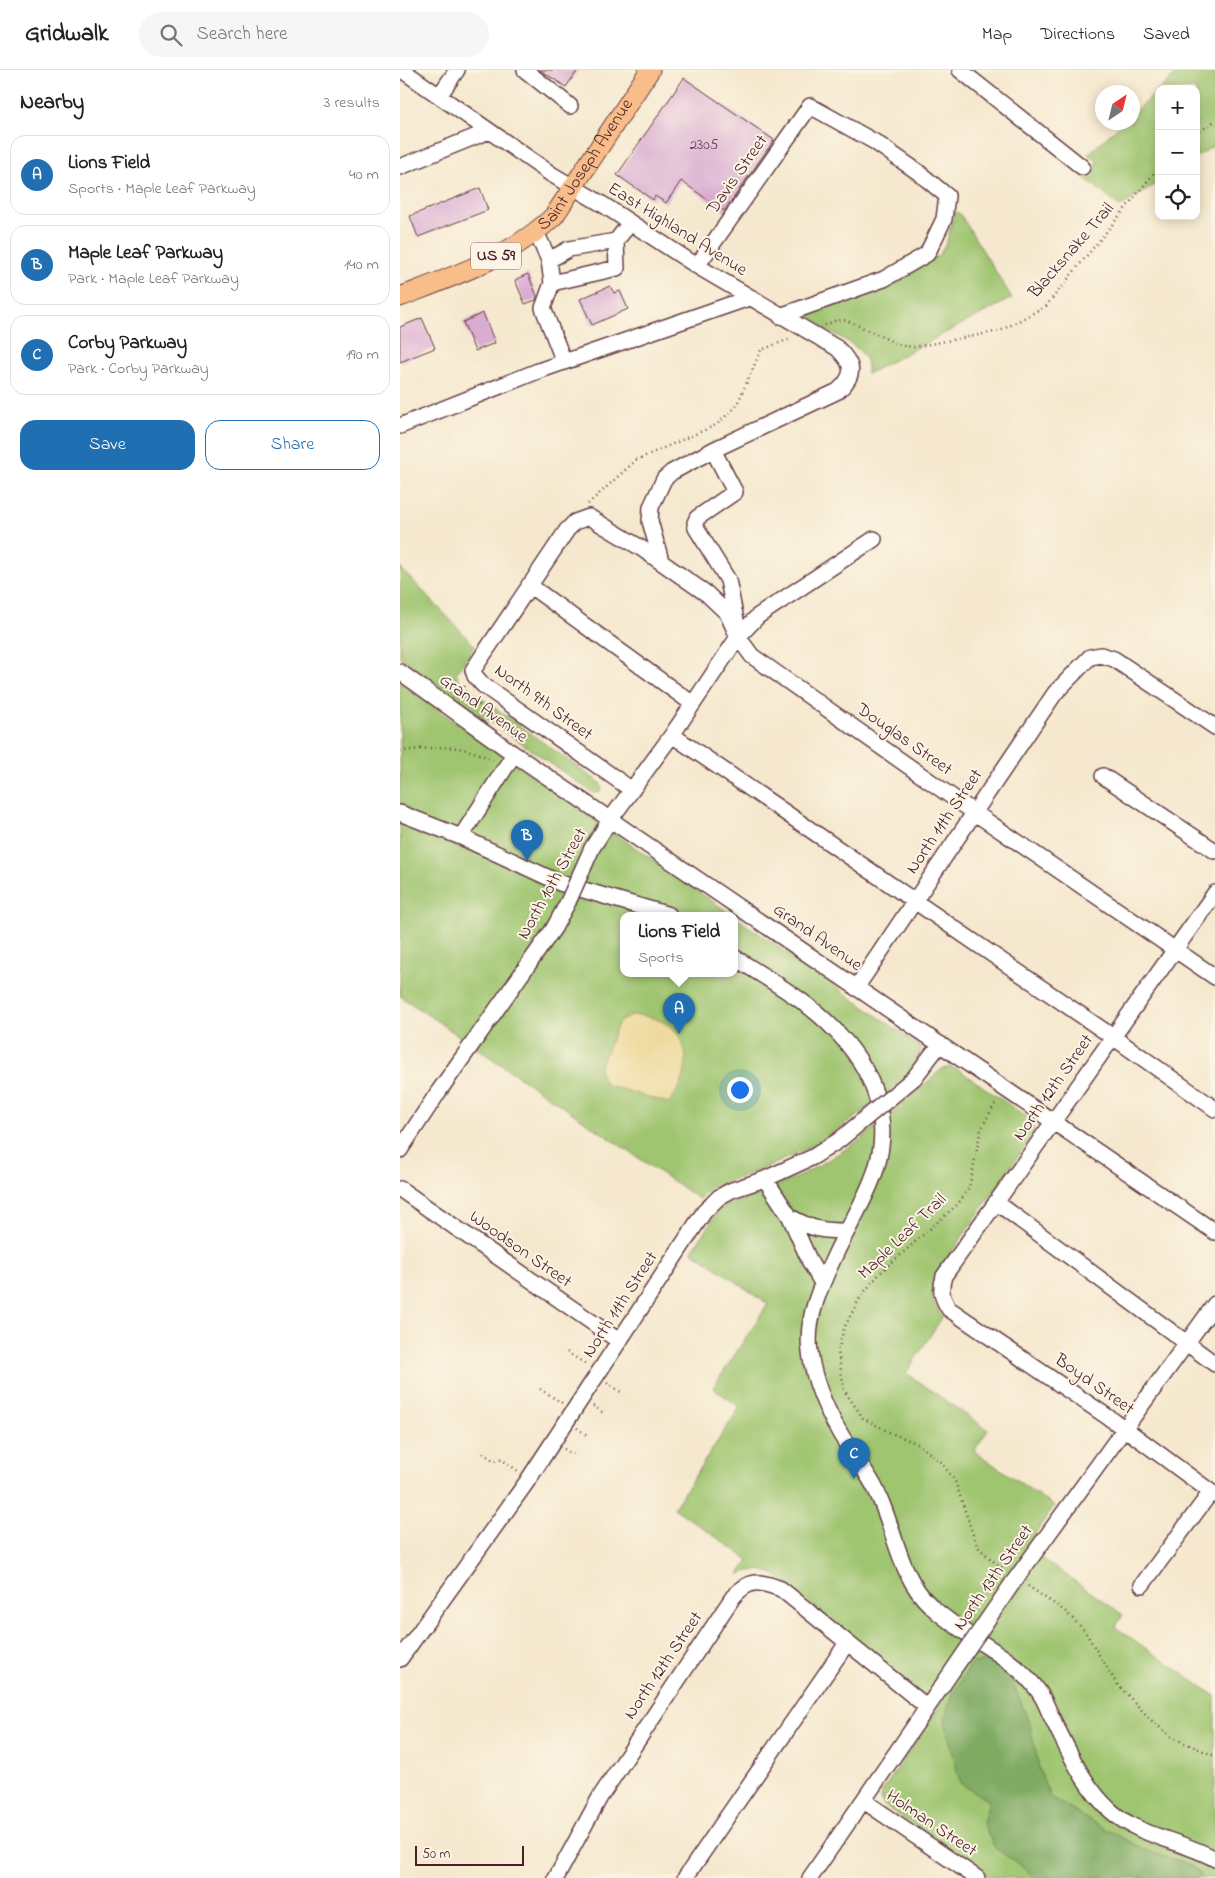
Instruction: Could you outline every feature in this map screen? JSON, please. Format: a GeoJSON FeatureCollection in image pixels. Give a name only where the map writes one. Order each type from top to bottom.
{"type":"FeatureCollection","features":[{"type":"Feature","properties":{"kind":"main road","name":"Saint Joseph Avenue"},"geometry":{"type":"LineString","coordinates":[[400,298],[474,268],[519,244],[554,216],[650,70]]}},
{"type":"Feature","properties":{"kind":"street","name":"East Highland Avenue"},"geometry":{"type":"LineString","coordinates":[[402,70],[573,187],[749,298],[837,348],[846,358],[851,372],[848,382],[838,391],[714,450]]}},
{"type":"Feature","properties":{"kind":"street"},"geometry":{"type":"LineString","coordinates":[[438,96],[457,70]]}},
{"type":"Feature","properties":{"kind":"street"},"geometry":{"type":"LineString","coordinates":[[525,70],[570,106]]}},
{"type":"Feature","properties":{"kind":"street"},"geometry":{"type":"LineString","coordinates":[[960,70],[1082,167]]}},
{"type":"Feature","properties":{"kind":"street","name":"Davis Street"},"geometry":{"type":"LineString","coordinates":[[698,266],[810,106],[875,142],[918,172],[947,196],[944,219],[927,254],[884,279],[780,316]]}},
{"type":"Feature","properties":{"kind":"street"},"geometry":{"type":"LineString","coordinates":[[400,168],[489,131]]}},
{"type":"Feature","properties":{"kind":"street"},"geometry":{"type":"LineString","coordinates":[[552,282],[617,268],[616,241],[630,223]]}},
{"type":"Feature","properties":{"kind":"street"},"geometry":{"type":"LineString","coordinates":[[536,232],[549,260],[552,282],[543,308],[564,362]]}},
{"type":"Feature","properties":{"kind":"street"},"geometry":{"type":"LineString","coordinates":[[549,260],[569,249],[616,241]]}},
{"type":"Feature","properties":{"kind":"street"},"geometry":{"type":"LineString","coordinates":[[400,426],[564,362],[749,298]]}},
{"type":"Feature","properties":{"kind":"street"},"geometry":{"type":"LineString","coordinates":[[661,561],[650,521],[652,506],[664,478],[714,450],[735,492],[698,518],[695,523],[696,528],[728,580],[736,615],[738,637]]}},
{"type":"Feature","properties":{"kind":"street","name":"Douglas Street"},"geometry":{"type":"LineString","coordinates":[[589,517],[661,561],[707,594],[726,613],[738,637],[752,656],[975,813],[1215,977]]}},
{"type":"Feature","properties":{"kind":"street","name":"North 9th Street"},"geometry":{"type":"LineString","coordinates":[[589,517],[575,522],[567,530],[473,670],[475,676],[483,685],[632,790]]}},
{"type":"Feature","properties":{"kind":"street","name":"North 10th Street"},"geometry":{"type":"LineString","coordinates":[[400,1149],[554,928],[592,848],[738,637],[758,616],[874,539]]}},
{"type":"Feature","properties":{"kind":"street"},"geometry":{"type":"LineString","coordinates":[[529,585],[692,704]]}},
{"type":"Feature","properties":{"kind":"street","name":"North 11th Street"},"geometry":{"type":"LineString","coordinates":[[856,988],[1055,693],[1090,656],[1101,655],[1114,659],[1215,728]]}},
{"type":"Feature","properties":{"kind":"street","name":"Grand Avenue"},"geometry":{"type":"LineString","coordinates":[[400,672],[610,820],[1215,1232]]}},
{"type":"Feature","properties":{"kind":"street"},"geometry":{"type":"LineString","coordinates":[[672,735],[1215,1109]]}},
{"type":"Feature","properties":{"kind":"street"},"geometry":{"type":"LineString","coordinates":[[461,837],[514,754]]}},
{"type":"Feature","properties":{"kind":"street"},"geometry":{"type":"LineString","coordinates":[[1103,776],[1215,851]]}},
{"type":"Feature","properties":{"kind":"street"},"geometry":{"type":"LineString","coordinates":[[400,813],[461,837],[560,883],[660,912]]}},
{"type":"Feature","properties":{"kind":"street","name":"North 12th Street"},"geometry":{"type":"LineString","coordinates":[[949,1309],[942,1298],[941,1287],[944,1276],[1215,892]]}},
{"type":"Feature","properties":{"kind":"street"},"geometry":{"type":"LineString","coordinates":[[738,960],[806,1005],[833,1028],[858,1058],[872,1085],[882,1112],[881,1150],[876,1171],[822,1283],[809,1328],[810,1352],[815,1379],[828,1410],[846,1443],[877,1491],[910,1578],[929,1605],[1019,1670],[1040,1693],[1088,1787],[1112,1812],[1143,1832],[1204,1853],[1215,1859]]}},
{"type":"Feature","properties":{"kind":"street","name":"North 11th Street"},"geometry":{"type":"LineString","coordinates":[[400,1659],[529,1478],[704,1212],[719,1197],[732,1190],[765,1179],[813,1157],[838,1141],[914,1078],[940,1044]]}},
{"type":"Feature","properties":{"kind":"street"},"geometry":{"type":"LineString","coordinates":[[765,1179],[790,1217],[810,1262],[822,1283]]}},
{"type":"Feature","properties":{"kind":"street","name":"Woodson Street"},"geometry":{"type":"LineString","coordinates":[[400,1189],[619,1341]]}},
{"type":"Feature","properties":{"kind":"street"},"geometry":{"type":"LineString","coordinates":[[996,1202],[1215,1364]]}},
{"type":"Feature","properties":{"kind":"street"},"geometry":{"type":"LineString","coordinates":[[790,1217],[810,1228],[826,1231],[846,1231]]}},
{"type":"Feature","properties":{"kind":"street","name":"North 13th Street"},"geometry":{"type":"LineString","coordinates":[[810,1878],[1014,1581],[1215,1304]]}},
{"type":"Feature","properties":{"kind":"street","name":"Boyd Street"},"geometry":{"type":"LineString","coordinates":[[949,1309],[1124,1428],[1213,1494]]}},
{"type":"Feature","properties":{"kind":"street"},"geometry":{"type":"LineString","coordinates":[[1142,1585],[1213,1494]]}},
{"type":"Feature","properties":{"kind":"street","name":"North 12th Street"},"geometry":{"type":"LineString","coordinates":[[556,1878],[600,1797],[676,1679],[742,1587],[759,1581],[780,1588],[847,1643]]}},
{"type":"Feature","properties":{"kind":"street"},"geometry":{"type":"LineString","coordinates":[[685,1878],[847,1643],[927,1707]]}},
{"type":"Feature","properties":{"kind":"street","name":"Holman Street"},"geometry":{"type":"LineString","coordinates":[[864,1801],[977,1878]]}},
{"type":"Feature","properties":{"kind":"path"},"geometry":{"type":"LineString","coordinates":[[1200,131],[1215,121]]}},
{"type":"Feature","properties":{"kind":"path","name":"Blacksnake Trail"},"geometry":{"type":"LineString","coordinates":[[902,346],[914,347],[1000,331],[1046,306],[1155,172]]}},
{"type":"Feature","properties":{"kind":"path"},"geometry":{"type":"LineString","coordinates":[[400,751],[454,746],[470,750],[495,761]]}},
{"type":"Feature","properties":{"kind":"path","name":"Maple Leaf Trail"},"geometry":{"type":"LineString","coordinates":[[995,1104],[981,1129],[970,1188],[958,1204],[881,1272],[861,1296],[844,1328],[838,1351],[844,1390],[863,1418],[918,1444],[941,1462],[955,1481],[978,1546],[1014,1581],[1066,1612],[1084,1630],[1117,1684],[1152,1722],[1174,1738],[1215,1756]]}},
{"type":"Feature","properties":{"kind":"path"},"geometry":{"type":"LineString","coordinates":[[567,1352],[599,1372]]}},
{"type":"Feature","properties":{"kind":"path"},"geometry":{"type":"LineString","coordinates":[[540,1389],[573,1411]]}},
{"type":"Feature","properties":{"kind":"path"},"geometry":{"type":"LineString","coordinates":[[483,1453],[494,1461],[501,1459],[529,1478]]}},
{"type":"Feature","properties":{"kind":"green space"},"geometry":{"type":"Polygon","coordinates":[[[1180,70],[1207,70],[1213,75],[1215,73],[1215,145],[1200,154],[1200,85],[1164,85],[1180,70]]]}},
{"type":"Feature","properties":{"kind":"green space"},"geometry":{"type":"Polygon","coordinates":[[[1155,94],[1155,185],[1120,207],[1081,175],[1098,162],[1088,154],[1114,130],[1140,130],[1140,107],[1155,94]]]}},
{"type":"Feature","properties":{"kind":"green space"},"geometry":{"type":"Polygon","coordinates":[[[955,211],[960,214],[1012,298],[867,374],[865,358],[853,345],[834,334],[797,318],[896,284],[940,254],[947,241],[955,211]]]}},
{"type":"Feature","properties":{"kind":"green space"},"geometry":{"type":"Polygon","coordinates":[[[400,567],[475,646],[456,673],[464,686],[600,783],[602,788],[600,792],[593,793],[400,657],[400,567]]]}},
{"type":"Feature","properties":{"kind":"green space"},"geometry":{"type":"Polygon","coordinates":[[[400,682],[728,912],[620,912],[620,977],[738,977],[738,919],[916,1043],[921,1049],[917,1062],[895,1086],[859,1115],[816,1144],[768,1167],[711,1187],[699,1199],[400,996],[400,682]]]}},
{"type":"Feature","properties":{"kind":"green space"},"geometry":{"type":"Polygon","coordinates":[[[950,1067],[959,1070],[1031,1120],[1034,1128],[1033,1135],[939,1270],[932,1294],[935,1305],[943,1316],[906,1373],[988,1430],[974,1451],[1054,1506],[1026,1547],[1123,1615],[1115,1627],[1215,1696],[1215,1878],[991,1878],[885,1806],[880,1799],[881,1793],[937,1710],[778,1577],[759,1570],[739,1574],[749,1560],[674,1508],[740,1407],[713,1388],[768,1304],[692,1251],[719,1209],[798,1177],[828,1160],[860,1140],[942,1069],[950,1067]]]}},
{"type":"Feature","properties":{"kind":"green space"},"geometry":{"type":"Polygon","coordinates":[[[992,1661],[1011,1678],[1030,1725],[1039,1768],[1050,1797],[1150,1852],[1189,1864],[1201,1875],[1198,1878],[1034,1878],[1026,1869],[995,1848],[983,1823],[989,1801],[960,1783],[945,1721],[951,1695],[972,1663],[992,1661]]]}},
{"type":"Feature","properties":{"kind":"sand"},"geometry":{"type":"Polygon","coordinates":[[[633,1015],[652,1018],[666,1024],[677,1033],[683,1045],[686,1058],[684,1073],[679,1088],[669,1103],[605,1084],[599,1069],[619,1022],[633,1015]]]}},
{"type":"Feature","properties":{"kind":"building"},"geometry":{"type":"Polygon","coordinates":[[[540,70],[578,70],[566,87],[540,70]]]}},
{"type":"Feature","properties":{"kind":"building"},"geometry":{"type":"Polygon","coordinates":[[[684,78],[774,140],[724,211],[681,181],[666,203],[655,196],[653,200],[617,175],[684,78]]]}},
{"type":"Feature","properties":{"kind":"building"},"geometry":{"type":"Polygon","coordinates":[[[480,188],[488,210],[418,237],[410,216],[480,188]]]}},
{"type":"Feature","properties":{"kind":"building"},"geometry":{"type":"Polygon","coordinates":[[[528,274],[537,296],[536,300],[525,304],[515,280],[528,274]]]}},
{"type":"Feature","properties":{"kind":"building"},"geometry":{"type":"Polygon","coordinates":[[[610,286],[614,293],[620,291],[628,309],[592,325],[580,299],[610,286]]]}},
{"type":"Feature","properties":{"kind":"building"},"geometry":{"type":"Polygon","coordinates":[[[483,313],[495,343],[475,351],[463,322],[483,313]]]}},
{"type":"Feature","properties":{"kind":"building"},"geometry":{"type":"Polygon","coordinates":[[[422,318],[435,348],[400,362],[400,327],[422,318]]]}},
{"type":"Feature","properties":{"kind":"place","name":"Maple Leaf Parkway"},"geometry":{"type":"Point","coordinates":[527,861]}},
{"type":"Feature","properties":{"kind":"place","name":"Lions Field"},"geometry":{"type":"Point","coordinates":[679,1034]}},
{"type":"Feature","properties":{"kind":"place","name":"Corby Parkway"},"geometry":{"type":"Point","coordinates":[854,1479]}}]}
